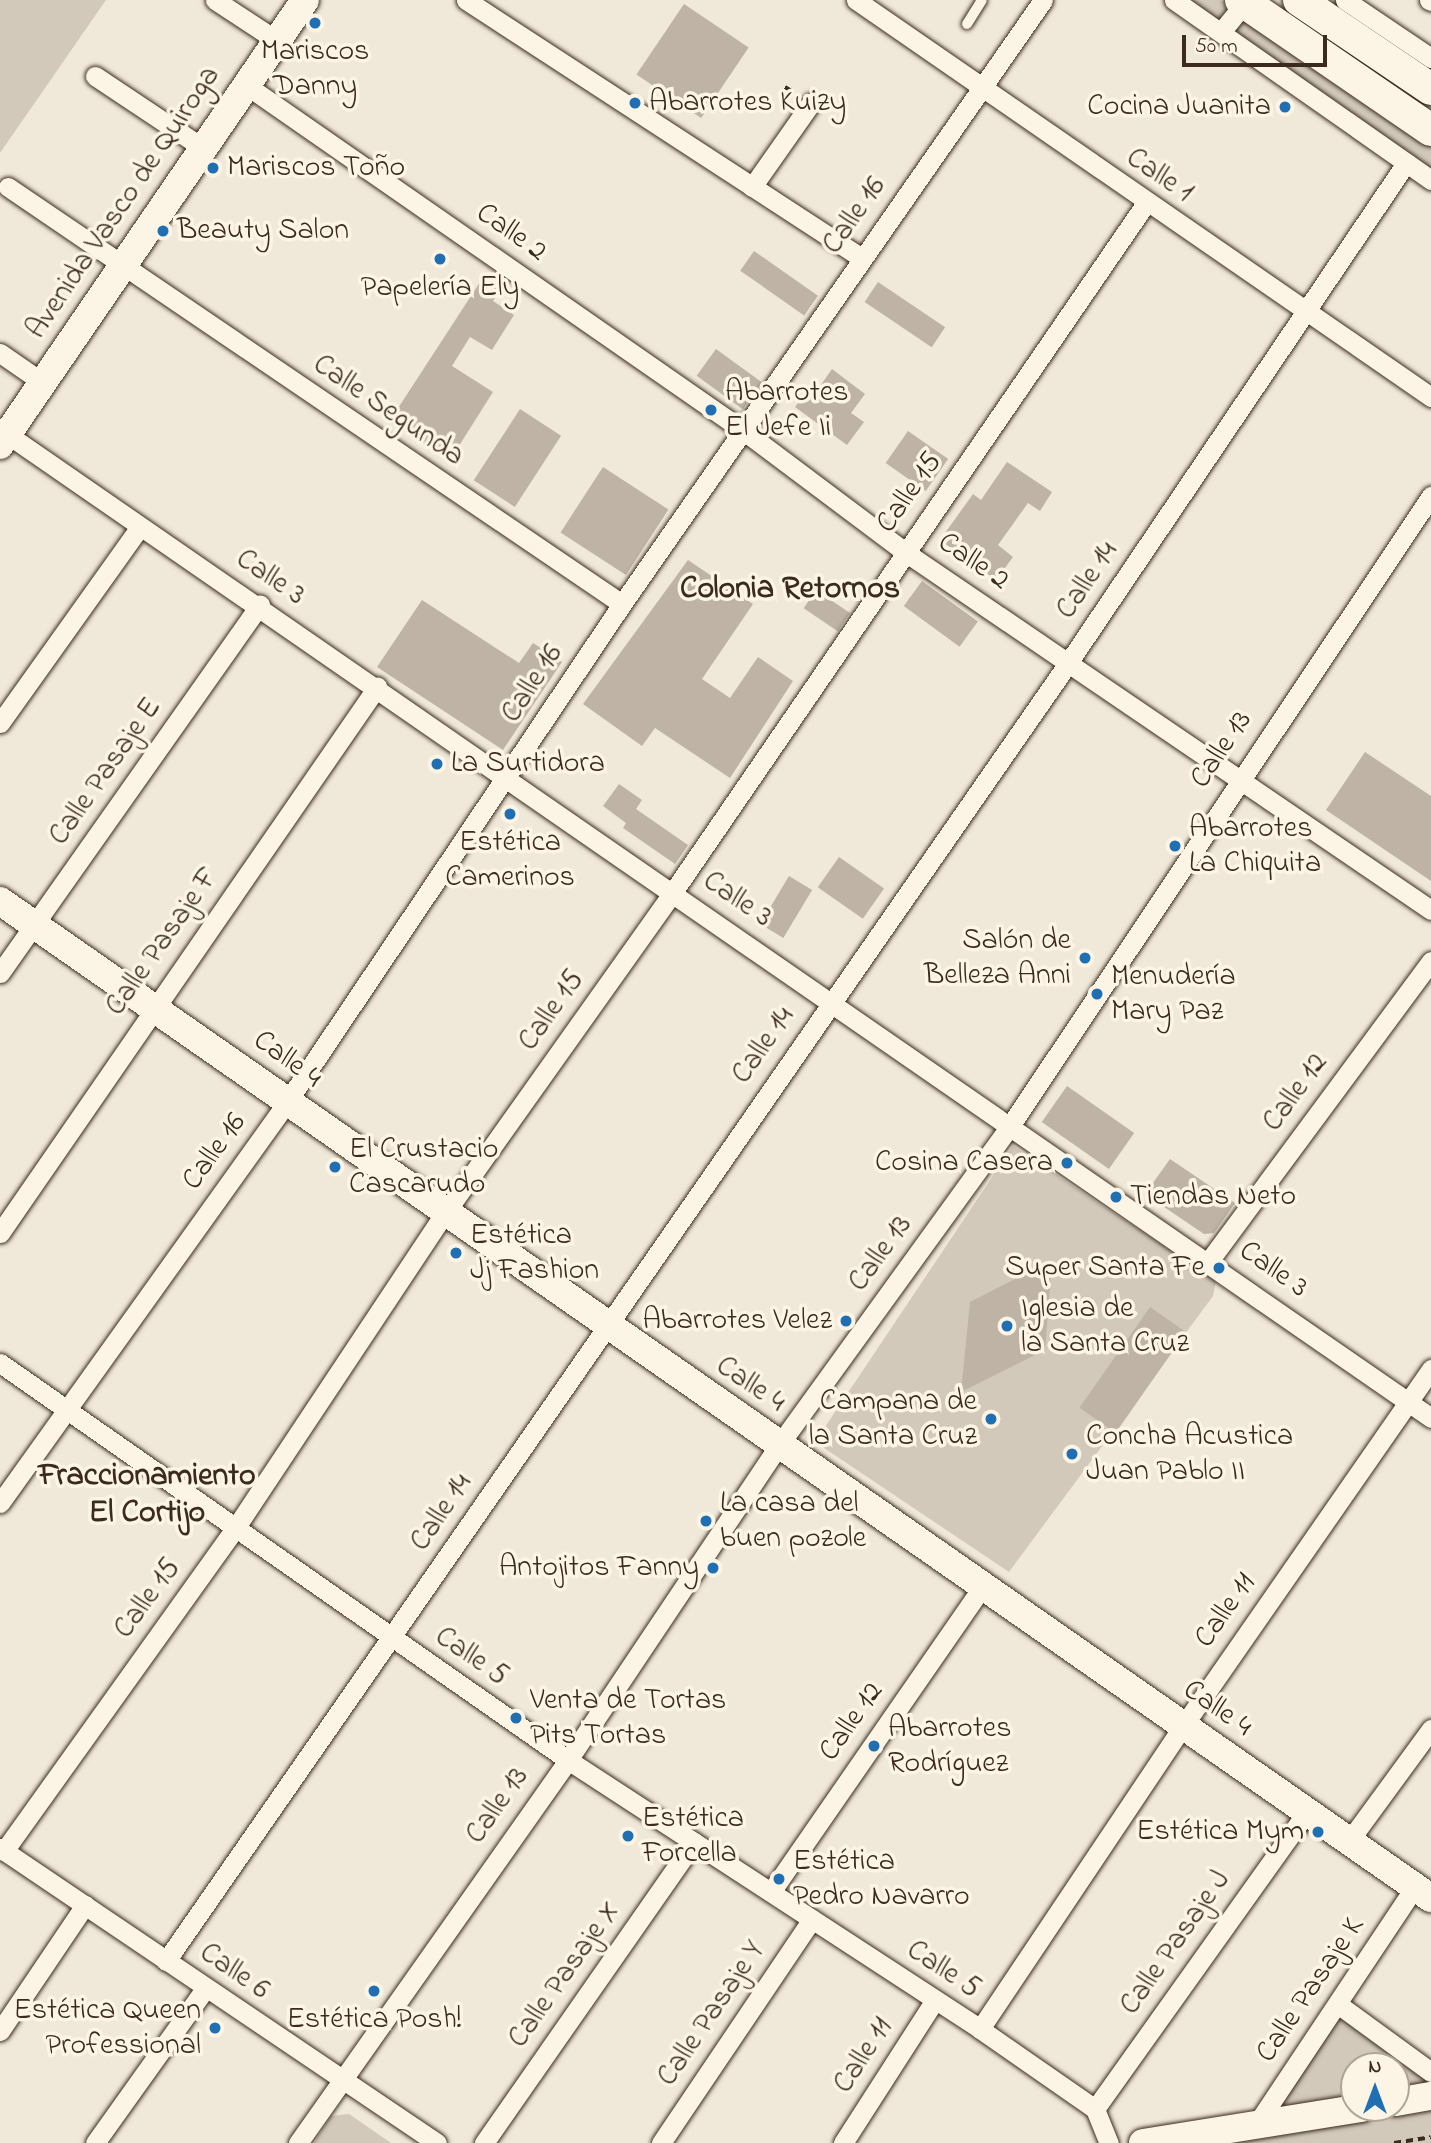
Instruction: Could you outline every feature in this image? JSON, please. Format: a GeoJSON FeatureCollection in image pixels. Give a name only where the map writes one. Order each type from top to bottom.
{"type":"FeatureCollection","features":[{"type":"Feature","properties":{"kind":"main road"},"geometry":{"type":"LineString","coordinates":[[1299,0],[1431,89]]}},
{"type":"Feature","properties":{"kind":"main road"},"geometry":{"type":"LineString","coordinates":[[1244,1],[1431,130]]}},
{"type":"Feature","properties":{"kind":"street"},"geometry":{"type":"LineString","coordinates":[[215,0],[276,40]]}},
{"type":"Feature","properties":{"kind":"street","name":"Avenida Vasco de Quiroga"},"geometry":{"type":"LineString","coordinates":[[4,440],[305,0]]}},
{"type":"Feature","properties":{"kind":"street"},"geometry":{"type":"LineString","coordinates":[[466,0],[862,258]]}},
{"type":"Feature","properties":{"kind":"street","name":"Calle 1"},"geometry":{"type":"LineString","coordinates":[[856,0],[1146,203],[1310,311],[1431,397]]}},
{"type":"Feature","properties":{"kind":"street","name":"Calle 16"},"geometry":{"type":"LineString","coordinates":[[0,1503],[287,1102],[622,604],[1043,0]]}},
{"type":"Feature","properties":{"kind":"street"},"geometry":{"type":"LineString","coordinates":[[1174,0],[1431,180]]}},
{"type":"Feature","properties":{"kind":"street"},"geometry":{"type":"LineString","coordinates":[[1345,0],[1431,58]]}},
{"type":"Feature","properties":{"kind":"street"},"geometry":{"type":"LineString","coordinates":[[1221,32],[1244,1]]}},
{"type":"Feature","properties":{"kind":"street"},"geometry":{"type":"LineString","coordinates":[[95,76],[202,148]]}},
{"type":"Feature","properties":{"kind":"street","name":"Calle 2"},"geometry":{"type":"LineString","coordinates":[[246,85],[744,431],[905,552],[1431,910]]}},
{"type":"Feature","properties":{"kind":"street"},"geometry":{"type":"LineString","coordinates":[[752,187],[811,103]]}},
{"type":"Feature","properties":{"kind":"street","name":"Calle 14"},"geometry":{"type":"LineString","coordinates":[[166,1961],[1068,663],[1310,311],[1406,163]]}},
{"type":"Feature","properties":{"kind":"street","name":"Calle Segunda"},"geometry":{"type":"LineString","coordinates":[[8,187],[120,267],[622,604]]}},
{"type":"Feature","properties":{"kind":"street","name":"Calle 15"},"geometry":{"type":"LineString","coordinates":[[2,1849],[234,1530],[445,1213],[673,892],[1146,203]]}},
{"type":"Feature","properties":{"kind":"street"},"geometry":{"type":"LineString","coordinates":[[0,353],[43,382]]}},
{"type":"Feature","properties":{"kind":"street","name":"Calle 3"},"geometry":{"type":"LineString","coordinates":[[4,440],[260,605],[1010,1126],[1209,1261],[1431,1418]]}},
{"type":"Feature","properties":{"kind":"street","name":"Calle 13"},"geometry":{"type":"LineString","coordinates":[[298,2143],[568,1760],[779,1445],[1010,1126],[1239,778],[1431,496]]}},
{"type":"Feature","properties":{"kind":"street"},"geometry":{"type":"LineString","coordinates":[[0,723],[140,527]]}},
{"type":"Feature","properties":{"kind":"street","name":"Calle Pasaje E"},"geometry":{"type":"LineString","coordinates":[[0,973],[260,605]]}},
{"type":"Feature","properties":{"kind":"street","name":"Calle Pasaje F"},"geometry":{"type":"LineString","coordinates":[[0,1233],[154,1005],[377,688]]}},
{"type":"Feature","properties":{"kind":"street","name":"Calle 4"},"geometry":{"type":"LineString","coordinates":[[0,901],[154,1005],[606,1327],[1423,1892]]}},
{"type":"Feature","properties":{"kind":"street","name":"Calle 12"},"geometry":{"type":"LineString","coordinates":[[1209,1261],[1431,961]]}},
{"type":"Feature","properties":{"kind":"street","name":"Calle 5"},"geometry":{"type":"LineString","coordinates":[[0,1363],[234,1530],[568,1760],[980,2029],[1095,2109]]}},
{"type":"Feature","properties":{"kind":"street","name":"Calle 11"},"geometry":{"type":"LineString","coordinates":[[980,2029],[1183,1726],[1431,1369]]}},
{"type":"Feature","properties":{"kind":"street","name":"Calle 12"},"geometry":{"type":"LineString","coordinates":[[771,1892],[983,1586]]}},
{"type":"Feature","properties":{"kind":"street"},"geometry":{"type":"LineString","coordinates":[[1349,1841],[1431,1729]]}},
{"type":"Feature","properties":{"kind":"street","name":"Calle Pasaje J"},"geometry":{"type":"LineString","coordinates":[[1095,2109],[1307,1812]]}},
{"type":"Feature","properties":{"kind":"street","name":"Calle Pasaje X"},"geometry":{"type":"LineString","coordinates":[[484,2143],[694,1842]]}},
{"type":"Feature","properties":{"kind":"street","name":"Calle 6"},"geometry":{"type":"LineString","coordinates":[[2,1849],[205,1989],[437,2143]]}},
{"type":"Feature","properties":{"kind":"street","name":"Calle Pasaje K"},"geometry":{"type":"LineString","coordinates":[[1256,2126],[1339,2005],[1423,1892]]}},
{"type":"Feature","properties":{"kind":"street"},"geometry":{"type":"LineString","coordinates":[[0,2031],[85,1905]]}},
{"type":"Feature","properties":{"kind":"street","name":"Calle Pasaje Y"},"geometry":{"type":"LineString","coordinates":[[661,2143],[812,1919]]}},
{"type":"Feature","properties":{"kind":"street"},"geometry":{"type":"LineString","coordinates":[[95,2143],[205,1989]]}},
{"type":"Feature","properties":{"kind":"street","name":"Calle 11"},"geometry":{"type":"LineString","coordinates":[[843,2143],[934,2001]]}},
{"type":"Feature","properties":{"kind":"street"},"geometry":{"type":"LineString","coordinates":[[1339,2005],[1431,2072]]}},
{"type":"Feature","properties":{"kind":"street"},"geometry":{"type":"LineString","coordinates":[[1410,2100],[1431,2096]]}},
{"type":"Feature","properties":{"kind":"street"},"geometry":{"type":"LineString","coordinates":[[1095,2109],[1109,2143]]}},
{"type":"Feature","properties":{"kind":"street"},"geometry":{"type":"LineString","coordinates":[[1143,2143],[1340,2112]]}},
{"type":"Feature","properties":{"kind":"lane"},"geometry":{"type":"LineString","coordinates":[[967,24],[982,0]]}},
{"type":"Feature","properties":{"kind":"path"},"geometry":{"type":"LineString","coordinates":[[1394,2143],[1431,2137]]}},
{"type":"Feature","properties":{"kind":"shaded area"},"geometry":{"type":"Polygon","coordinates":[[[0,0],[106,0],[0,153],[0,0]]]}},
{"type":"Feature","properties":{"kind":"shaded area"},"geometry":{"type":"Polygon","coordinates":[[[1179,0],[1221,0],[1431,143],[1431,173],[1179,0]]]}},
{"type":"Feature","properties":{"kind":"shaded area"},"geometry":{"type":"Polygon","coordinates":[[[1013,1146],[1216,1281],[1213,1296],[1009,1572],[815,1442],[1013,1146]]]}},
{"type":"Feature","properties":{"kind":"shaded area"},"geometry":{"type":"Polygon","coordinates":[[[1341,2014],[1392,2052],[1340,2052],[1340,2104],[1272,2116],[1341,2014]]]}},
{"type":"Feature","properties":{"kind":"shaded area"},"geometry":{"type":"Polygon","coordinates":[[[1410,2065],[1431,2081],[1431,2089],[1410,2093],[1410,2065]]]}},
{"type":"Feature","properties":{"kind":"shaded area"},"geometry":{"type":"Polygon","coordinates":[[[1431,2104],[1431,2143],[1199,2143],[1340,2118],[1340,2122],[1410,2122],[1410,2107],[1431,2104]]]}},
{"type":"Feature","properties":{"kind":"shaded area"},"geometry":{"type":"Polygon","coordinates":[[[349,2114],[391,2143],[314,2143],[331,2116],[349,2114]]]}},
{"type":"Feature","properties":{"kind":"building"},"geometry":{"type":"Polygon","coordinates":[[[684,4],[749,48],[701,118],[636,74],[684,4]]]}},
{"type":"Feature","properties":{"kind":"building"},"geometry":{"type":"Polygon","coordinates":[[[754,251],[818,296],[804,315],[740,271],[754,251]]]}},
{"type":"Feature","properties":{"kind":"building"},"geometry":{"type":"Polygon","coordinates":[[[482,279],[500,290],[493,301],[514,315],[492,350],[470,337],[452,366],[493,392],[450,460],[389,422],[482,279]]]}},
{"type":"Feature","properties":{"kind":"building"},"geometry":{"type":"Polygon","coordinates":[[[878,282],[945,327],[932,347],[865,302],[878,282]]]}},
{"type":"Feature","properties":{"kind":"building"},"geometry":{"type":"Polygon","coordinates":[[[716,349],[762,383],[743,409],[697,376],[716,349]]]}},
{"type":"Feature","properties":{"kind":"building"},"geometry":{"type":"Polygon","coordinates":[[[832,369],[865,394],[851,413],[864,422],[847,445],[795,407],[812,384],[818,389],[832,369]]]}},
{"type":"Feature","properties":{"kind":"building"},"geometry":{"type":"Polygon","coordinates":[[[520,409],[561,436],[515,507],[474,480],[520,409]]]}},
{"type":"Feature","properties":{"kind":"building"},"geometry":{"type":"Polygon","coordinates":[[[908,431],[948,459],[926,491],[886,463],[908,431]]]}},
{"type":"Feature","properties":{"kind":"building"},"geometry":{"type":"Polygon","coordinates":[[[1007,462],[1052,492],[1040,511],[1028,503],[998,545],[1013,557],[996,580],[940,540],[973,494],[981,500],[1007,462]]]}},
{"type":"Feature","properties":{"kind":"building"},"geometry":{"type":"Polygon","coordinates":[[[603,467],[668,509],[626,575],[561,532],[603,467]]]}},
{"type":"Feature","properties":{"kind":"building"},"geometry":{"type":"Polygon","coordinates":[[[688,560],[753,604],[702,679],[730,698],[758,657],[793,681],[730,778],[655,728],[642,746],[583,704],[688,560]]]}},
{"type":"Feature","properties":{"kind":"building"},"geometry":{"type":"Polygon","coordinates":[[[922,581],[978,622],[960,647],[904,606],[922,581]]]}},
{"type":"Feature","properties":{"kind":"building"},"geometry":{"type":"Polygon","coordinates":[[[816,590],[850,613],[838,631],[804,608],[816,590]]]}},
{"type":"Feature","properties":{"kind":"building"},"geometry":{"type":"Polygon","coordinates":[[[422,600],[519,663],[533,643],[562,662],[503,750],[377,667],[422,600]]]}},
{"type":"Feature","properties":{"kind":"building"},"geometry":{"type":"Polygon","coordinates":[[[1365,752],[1431,796],[1431,881],[1326,810],[1365,752]]]}},
{"type":"Feature","properties":{"kind":"building"},"geometry":{"type":"Polygon","coordinates":[[[619,784],[642,800],[636,809],[688,845],[675,864],[623,828],[626,823],[603,806],[619,784]]]}},
{"type":"Feature","properties":{"kind":"building"},"geometry":{"type":"Polygon","coordinates":[[[839,857],[884,889],[863,919],[818,887],[839,857]]]}},
{"type":"Feature","properties":{"kind":"building"},"geometry":{"type":"Polygon","coordinates":[[[789,876],[812,890],[783,938],[760,924],[789,876]]]}},
{"type":"Feature","properties":{"kind":"building"},"geometry":{"type":"Polygon","coordinates":[[[1067,1086],[1134,1133],[1109,1169],[1042,1122],[1067,1086]]]}},
{"type":"Feature","properties":{"kind":"building"},"geometry":{"type":"Polygon","coordinates":[[[1170,1159],[1235,1203],[1214,1233],[1204,1234],[1145,1194],[1170,1159]]]}},
{"type":"Feature","properties":{"kind":"building","name":"Iglesia de la Santa Cruz"},"geometry":{"type":"Polygon","coordinates":[[[1052,1260],[1045,1350],[961,1392],[970,1302],[1052,1260]]]}},
{"type":"Feature","properties":{"kind":"building"},"geometry":{"type":"Polygon","coordinates":[[[1150,1307],[1186,1332],[1115,1433],[1079,1408],[1150,1307]]]}},
{"type":"Feature","properties":{"kind":"place","name":"Mariscos Danny"},"geometry":{"type":"Point","coordinates":[315,23]}},
{"type":"Feature","properties":{"kind":"place","name":"Abarrotes Kuizy"},"geometry":{"type":"Point","coordinates":[635,103]}},
{"type":"Feature","properties":{"kind":"place","name":"Cocina Juanita"},"geometry":{"type":"Point","coordinates":[1285,107]}},
{"type":"Feature","properties":{"kind":"place","name":"Mariscos Toño"},"geometry":{"type":"Point","coordinates":[213,168]}},
{"type":"Feature","properties":{"kind":"place","name":"Beauty Salon"},"geometry":{"type":"Point","coordinates":[163,231]}},
{"type":"Feature","properties":{"kind":"place","name":"Papelería Ely"},"geometry":{"type":"Point","coordinates":[440,259]}},
{"type":"Feature","properties":{"kind":"place","name":"Abarrotes El Jefe Ii"},"geometry":{"type":"Point","coordinates":[711,410]}},
{"type":"Feature","properties":{"kind":"place","name":"La Surtidora"},"geometry":{"type":"Point","coordinates":[437,764]}},
{"type":"Feature","properties":{"kind":"place","name":"Estética Camerinos"},"geometry":{"type":"Point","coordinates":[510,814]}},
{"type":"Feature","properties":{"kind":"place","name":"Abarrotes La Chiquita"},"geometry":{"type":"Point","coordinates":[1175,846]}},
{"type":"Feature","properties":{"kind":"place","name":"Salón de Belleza Anni"},"geometry":{"type":"Point","coordinates":[1085,958]}},
{"type":"Feature","properties":{"kind":"place","name":"Menudería Mary Paz"},"geometry":{"type":"Point","coordinates":[1097,994]}},
{"type":"Feature","properties":{"kind":"place","name":"Cosina Casera"},"geometry":{"type":"Point","coordinates":[1067,1163]}},
{"type":"Feature","properties":{"kind":"place","name":"El Crustacio Cascarudo"},"geometry":{"type":"Point","coordinates":[335,1167]}},
{"type":"Feature","properties":{"kind":"place","name":"Tiendas Neto"},"geometry":{"type":"Point","coordinates":[1116,1197]}},
{"type":"Feature","properties":{"kind":"place","name":"Estética Jj Fashion"},"geometry":{"type":"Point","coordinates":[456,1253]}},
{"type":"Feature","properties":{"kind":"place","name":"Super Santa Fe"},"geometry":{"type":"Point","coordinates":[1219,1268]}},
{"type":"Feature","properties":{"kind":"place","name":"Abarrotes Velez"},"geometry":{"type":"Point","coordinates":[846,1321]}},
{"type":"Feature","properties":{"kind":"place","name":"Iglesia de la Santa Cruz"},"geometry":{"type":"Point","coordinates":[1007,1326]}},
{"type":"Feature","properties":{"kind":"place","name":"Campana de la Santa Cruz"},"geometry":{"type":"Point","coordinates":[991,1419]}},
{"type":"Feature","properties":{"kind":"place","name":"Concha Acustica Juan Pablo II"},"geometry":{"type":"Point","coordinates":[1072,1454]}},
{"type":"Feature","properties":{"kind":"place","name":"La casa del buen pozole"},"geometry":{"type":"Point","coordinates":[706,1521]}},
{"type":"Feature","properties":{"kind":"place","name":"Antojitos Fanny"},"geometry":{"type":"Point","coordinates":[713,1568]}},
{"type":"Feature","properties":{"kind":"place","name":"Venta de Tortas Pits Tortas"},"geometry":{"type":"Point","coordinates":[516,1718]}},
{"type":"Feature","properties":{"kind":"place","name":"Abarrotes Rodríguez"},"geometry":{"type":"Point","coordinates":[874,1746]}},
{"type":"Feature","properties":{"kind":"place","name":"Estética Mym"},"geometry":{"type":"Point","coordinates":[1318,1832]}},
{"type":"Feature","properties":{"kind":"place","name":"Estética Forcella"},"geometry":{"type":"Point","coordinates":[628,1836]}},
{"type":"Feature","properties":{"kind":"place","name":"Estética Pedro Navarro"},"geometry":{"type":"Point","coordinates":[779,1879]}},
{"type":"Feature","properties":{"kind":"place","name":"Estética Posh!"},"geometry":{"type":"Point","coordinates":[374,1991]}},
{"type":"Feature","properties":{"kind":"place","name":"Estética Queen Professional"},"geometry":{"type":"Point","coordinates":[215,2028]}},
{"type":"Feature","properties":{"kind":"district","name":"Colonia Retornos"},"geometry":{"type":"Point","coordinates":[790,590]}},
{"type":"Feature","properties":{"kind":"district","name":"Fraccionamiento El Cortijo"},"geometry":{"type":"Point","coordinates":[147,1496]}}]}
